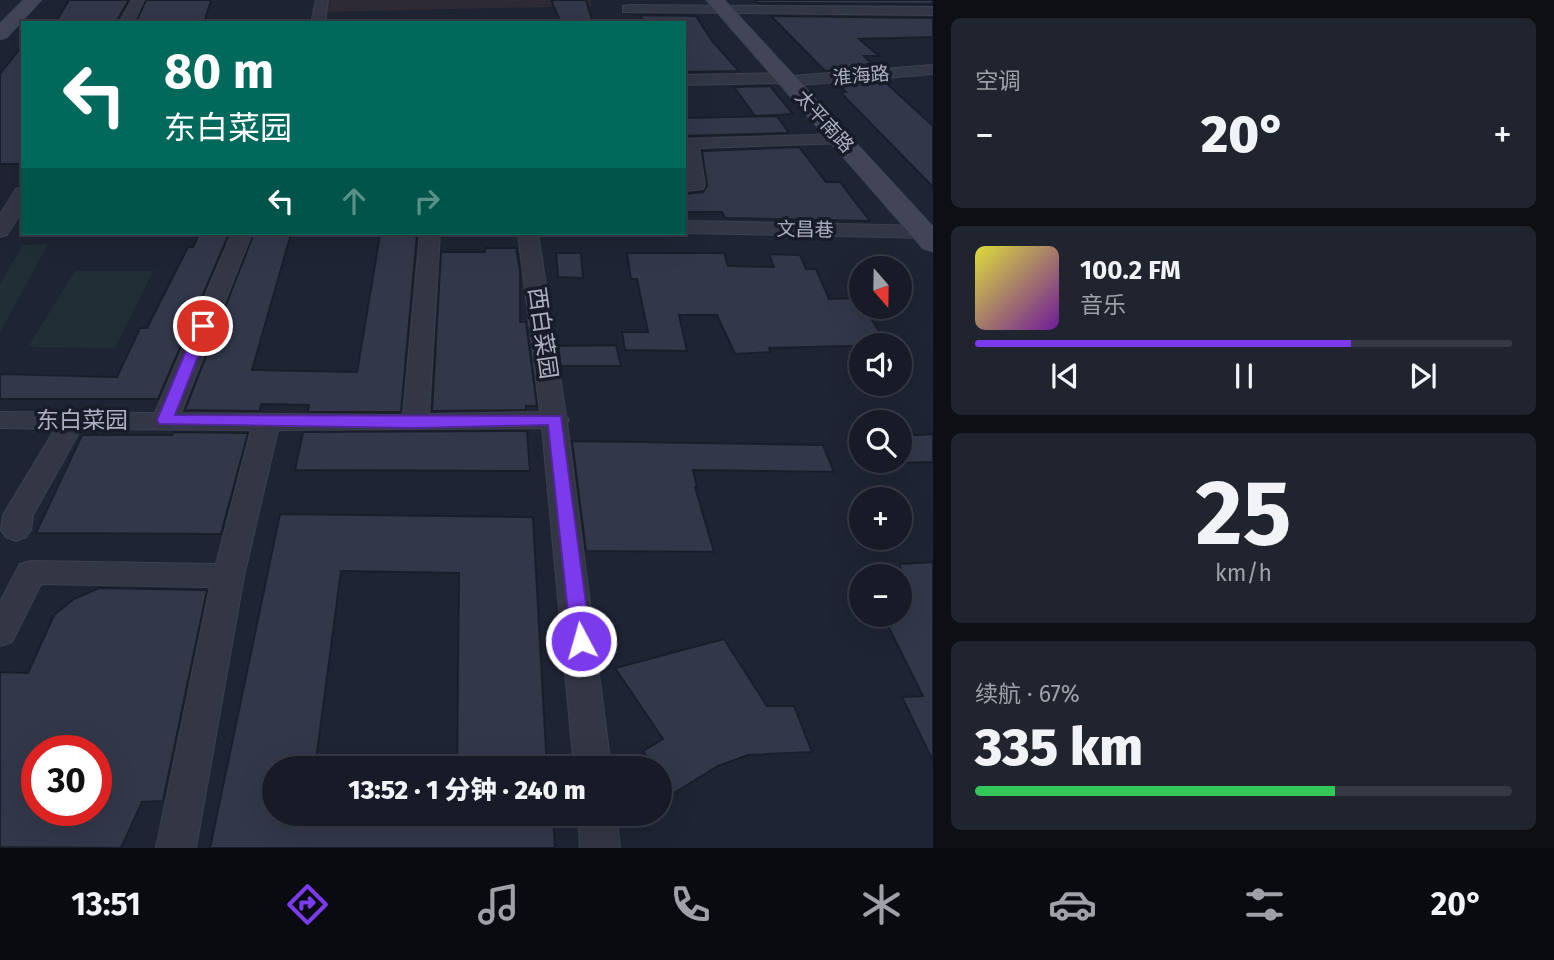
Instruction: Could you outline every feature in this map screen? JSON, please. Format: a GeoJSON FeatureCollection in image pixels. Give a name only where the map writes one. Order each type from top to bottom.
{"type":"FeatureCollection","features":[{"type":"Feature","properties":{"kind":"main road"},"geometry":{"type":"LineString","coordinates":[[0,34],[33,0]]}},
{"type":"Feature","properties":{"kind":"main road","name":"太平南路"},"geometry":{"type":"LineString","coordinates":[[719,4],[930,235]]}},
{"type":"Feature","properties":{"kind":"street"},"geometry":{"type":"LineString","coordinates":[[126,21],[138,0]]}},
{"type":"Feature","properties":{"kind":"street"},"geometry":{"type":"LineString","coordinates":[[318,21],[322,0]]}},
{"type":"Feature","properties":{"kind":"street"},"geometry":{"type":"LineString","coordinates":[[626,11],[719,4],[933,11]]}},
{"type":"Feature","properties":{"kind":"street","name":"淮海路"},"geometry":{"type":"LineString","coordinates":[[686,80],[787,79],[933,69]]}},
{"type":"Feature","properties":{"kind":"street"},"geometry":{"type":"LineString","coordinates":[[686,185],[696,185],[688,151],[841,139]]}},
{"type":"Feature","properties":{"kind":"street"},"geometry":{"type":"LineString","coordinates":[[7,223],[21,197]]}},
{"type":"Feature","properties":{"kind":"street","name":"文昌巷"},"geometry":{"type":"LineString","coordinates":[[686,226],[930,235]]}},
{"type":"Feature","properties":{"kind":"street"},"geometry":{"type":"LineString","coordinates":[[165,420],[241,235]]}},
{"type":"Feature","properties":{"kind":"street"},"geometry":{"type":"LineString","coordinates":[[415,423],[430,235]]}},
{"type":"Feature","properties":{"kind":"street","name":"西白菜园"},"geometry":{"type":"LineString","coordinates":[[528,235],[556,420],[592,756]]}},
{"type":"Feature","properties":{"kind":"street","name":"东白菜园"},"geometry":{"type":"LineString","coordinates":[[0,420],[415,423],[556,420]]}},
{"type":"Feature","properties":{"kind":"street"},"geometry":{"type":"LineString","coordinates":[[16,530],[18,515],[73,420]]}},
{"type":"Feature","properties":{"kind":"street"},"geometry":{"type":"LineString","coordinates":[[176,848],[228,576],[267,420]]}},
{"type":"Feature","properties":{"kind":"street"},"geometry":{"type":"LineString","coordinates":[[0,633],[31,572],[228,576]]}},
{"type":"Feature","properties":{"kind":"street"},"geometry":{"type":"LineString","coordinates":[[598,826],[600,848]]}},
{"type":"Feature","properties":{"kind":"shaded area"},"geometry":{"type":"Polygon","coordinates":[[[330,0],[590,0],[592,6],[328,12],[330,0]]]}},
{"type":"Feature","properties":{"kind":"shaded area"},"geometry":{"type":"Polygon","coordinates":[[[48,244],[0,332],[0,284],[23,245],[48,244]]]}},
{"type":"Feature","properties":{"kind":"shaded area"},"geometry":{"type":"Polygon","coordinates":[[[75,271],[153,271],[115,348],[28,347],[75,271]]]}},
{"type":"Feature","properties":{"kind":"building"},"geometry":{"type":"Polygon","coordinates":[[[69,0],[129,0],[117,20],[57,21],[69,0]]]}},
{"type":"Feature","properties":{"kind":"building"},"geometry":{"type":"Polygon","coordinates":[[[146,0],[211,0],[205,21],[137,20],[146,0]]]}},
{"type":"Feature","properties":{"kind":"building"},"geometry":{"type":"Polygon","coordinates":[[[551,0],[586,0],[592,21],[560,21],[551,0]]]}},
{"type":"Feature","properties":{"kind":"building"},"geometry":{"type":"Polygon","coordinates":[[[755,0],[933,0],[933,4],[758,3],[755,0]]]}},
{"type":"Feature","properties":{"kind":"building"},"geometry":{"type":"Polygon","coordinates":[[[640,15],[696,16],[712,41],[739,71],[686,72],[686,21],[644,21],[640,15]]]}},
{"type":"Feature","properties":{"kind":"building"},"geometry":{"type":"Polygon","coordinates":[[[771,16],[933,18],[933,37],[859,39],[879,56],[864,56],[872,64],[867,64],[870,67],[825,71],[771,16]]]}},
{"type":"Feature","properties":{"kind":"building"},"geometry":{"type":"Polygon","coordinates":[[[21,48],[21,164],[0,164],[0,74],[21,48]]]}},
{"type":"Feature","properties":{"kind":"building"},"geometry":{"type":"Polygon","coordinates":[[[884,81],[933,126],[933,187],[841,93],[846,92],[838,84],[884,81]]]}},
{"type":"Feature","properties":{"kind":"building"},"geometry":{"type":"Polygon","coordinates":[[[770,86],[793,114],[755,116],[734,87],[770,86]]]}},
{"type":"Feature","properties":{"kind":"building"},"geometry":{"type":"Polygon","coordinates":[[[777,116],[789,133],[686,136],[686,118],[777,116]]]}},
{"type":"Feature","properties":{"kind":"building"},"geometry":{"type":"Polygon","coordinates":[[[799,147],[826,182],[840,182],[870,221],[725,218],[722,212],[686,212],[686,194],[703,192],[707,186],[702,151],[799,147]]]}},
{"type":"Feature","properties":{"kind":"building"},"geometry":{"type":"Polygon","coordinates":[[[198,235],[229,235],[158,399],[0,399],[0,374],[117,377],[140,328],[147,328],[188,247],[193,247],[198,235]]]}},
{"type":"Feature","properties":{"kind":"building"},"geometry":{"type":"Polygon","coordinates":[[[253,235],[291,235],[252,370],[357,372],[380,235],[417,235],[401,412],[308,412],[309,405],[261,404],[260,411],[185,410],[253,235]]]}},
{"type":"Feature","properties":{"kind":"building"},"geometry":{"type":"Polygon","coordinates":[[[485,248],[516,248],[520,270],[520,322],[526,322],[537,406],[526,406],[526,410],[432,411],[441,252],[485,252],[485,248]]]}},
{"type":"Feature","properties":{"kind":"building"},"geometry":{"type":"Polygon","coordinates":[[[556,253],[581,253],[583,278],[558,277],[556,253]]]}},
{"type":"Feature","properties":{"kind":"building"},"geometry":{"type":"Polygon","coordinates":[[[627,253],[724,253],[728,266],[774,267],[769,254],[800,255],[806,269],[816,269],[829,299],[849,298],[849,319],[871,319],[880,333],[849,333],[849,346],[769,348],[771,352],[735,354],[717,315],[679,315],[687,351],[625,350],[622,332],[648,332],[637,279],[631,279],[627,253]]]}},
{"type":"Feature","properties":{"kind":"building"},"geometry":{"type":"Polygon","coordinates":[[[616,345],[621,366],[561,366],[558,346],[616,345]]]}},
{"type":"Feature","properties":{"kind":"building"},"geometry":{"type":"Polygon","coordinates":[[[527,431],[530,471],[295,470],[303,432],[527,431]]]}},
{"type":"Feature","properties":{"kind":"building"},"geometry":{"type":"Polygon","coordinates":[[[174,432],[248,433],[221,534],[36,533],[82,435],[172,435],[174,432]]]}},
{"type":"Feature","properties":{"kind":"building"},"geometry":{"type":"Polygon","coordinates":[[[933,434],[933,462],[912,463],[912,435],[933,434]]]}},
{"type":"Feature","properties":{"kind":"building"},"geometry":{"type":"Polygon","coordinates":[[[572,441],[823,445],[834,472],[693,470],[695,487],[714,552],[586,551],[572,441]]]}},
{"type":"Feature","properties":{"kind":"building"},"geometry":{"type":"Polygon","coordinates":[[[280,514],[533,517],[546,756],[457,756],[459,573],[341,571],[317,756],[262,756],[262,826],[554,826],[555,848],[210,848],[280,514]]]}},
{"type":"Feature","properties":{"kind":"building"},"geometry":{"type":"Polygon","coordinates":[[[933,562],[933,761],[902,697],[923,696],[888,627],[912,627],[912,564],[900,564],[933,562]]]}},
{"type":"Feature","properties":{"kind":"building"},"geometry":{"type":"Polygon","coordinates":[[[99,588],[207,590],[163,801],[142,802],[121,848],[0,847],[0,672],[28,673],[54,615],[74,599],[99,588]]]}},
{"type":"Feature","properties":{"kind":"building"},"geometry":{"type":"Polygon","coordinates":[[[724,639],[767,706],[794,706],[812,752],[748,755],[718,766],[674,793],[672,756],[647,756],[643,751],[663,739],[615,668],[724,639]]]}},
{"type":"Feature","properties":{"kind":"route"},"geometry":{"type":"LineString","coordinates":[[203,326],[165,420],[415,423],[556,420],[581,641]]}}]}
